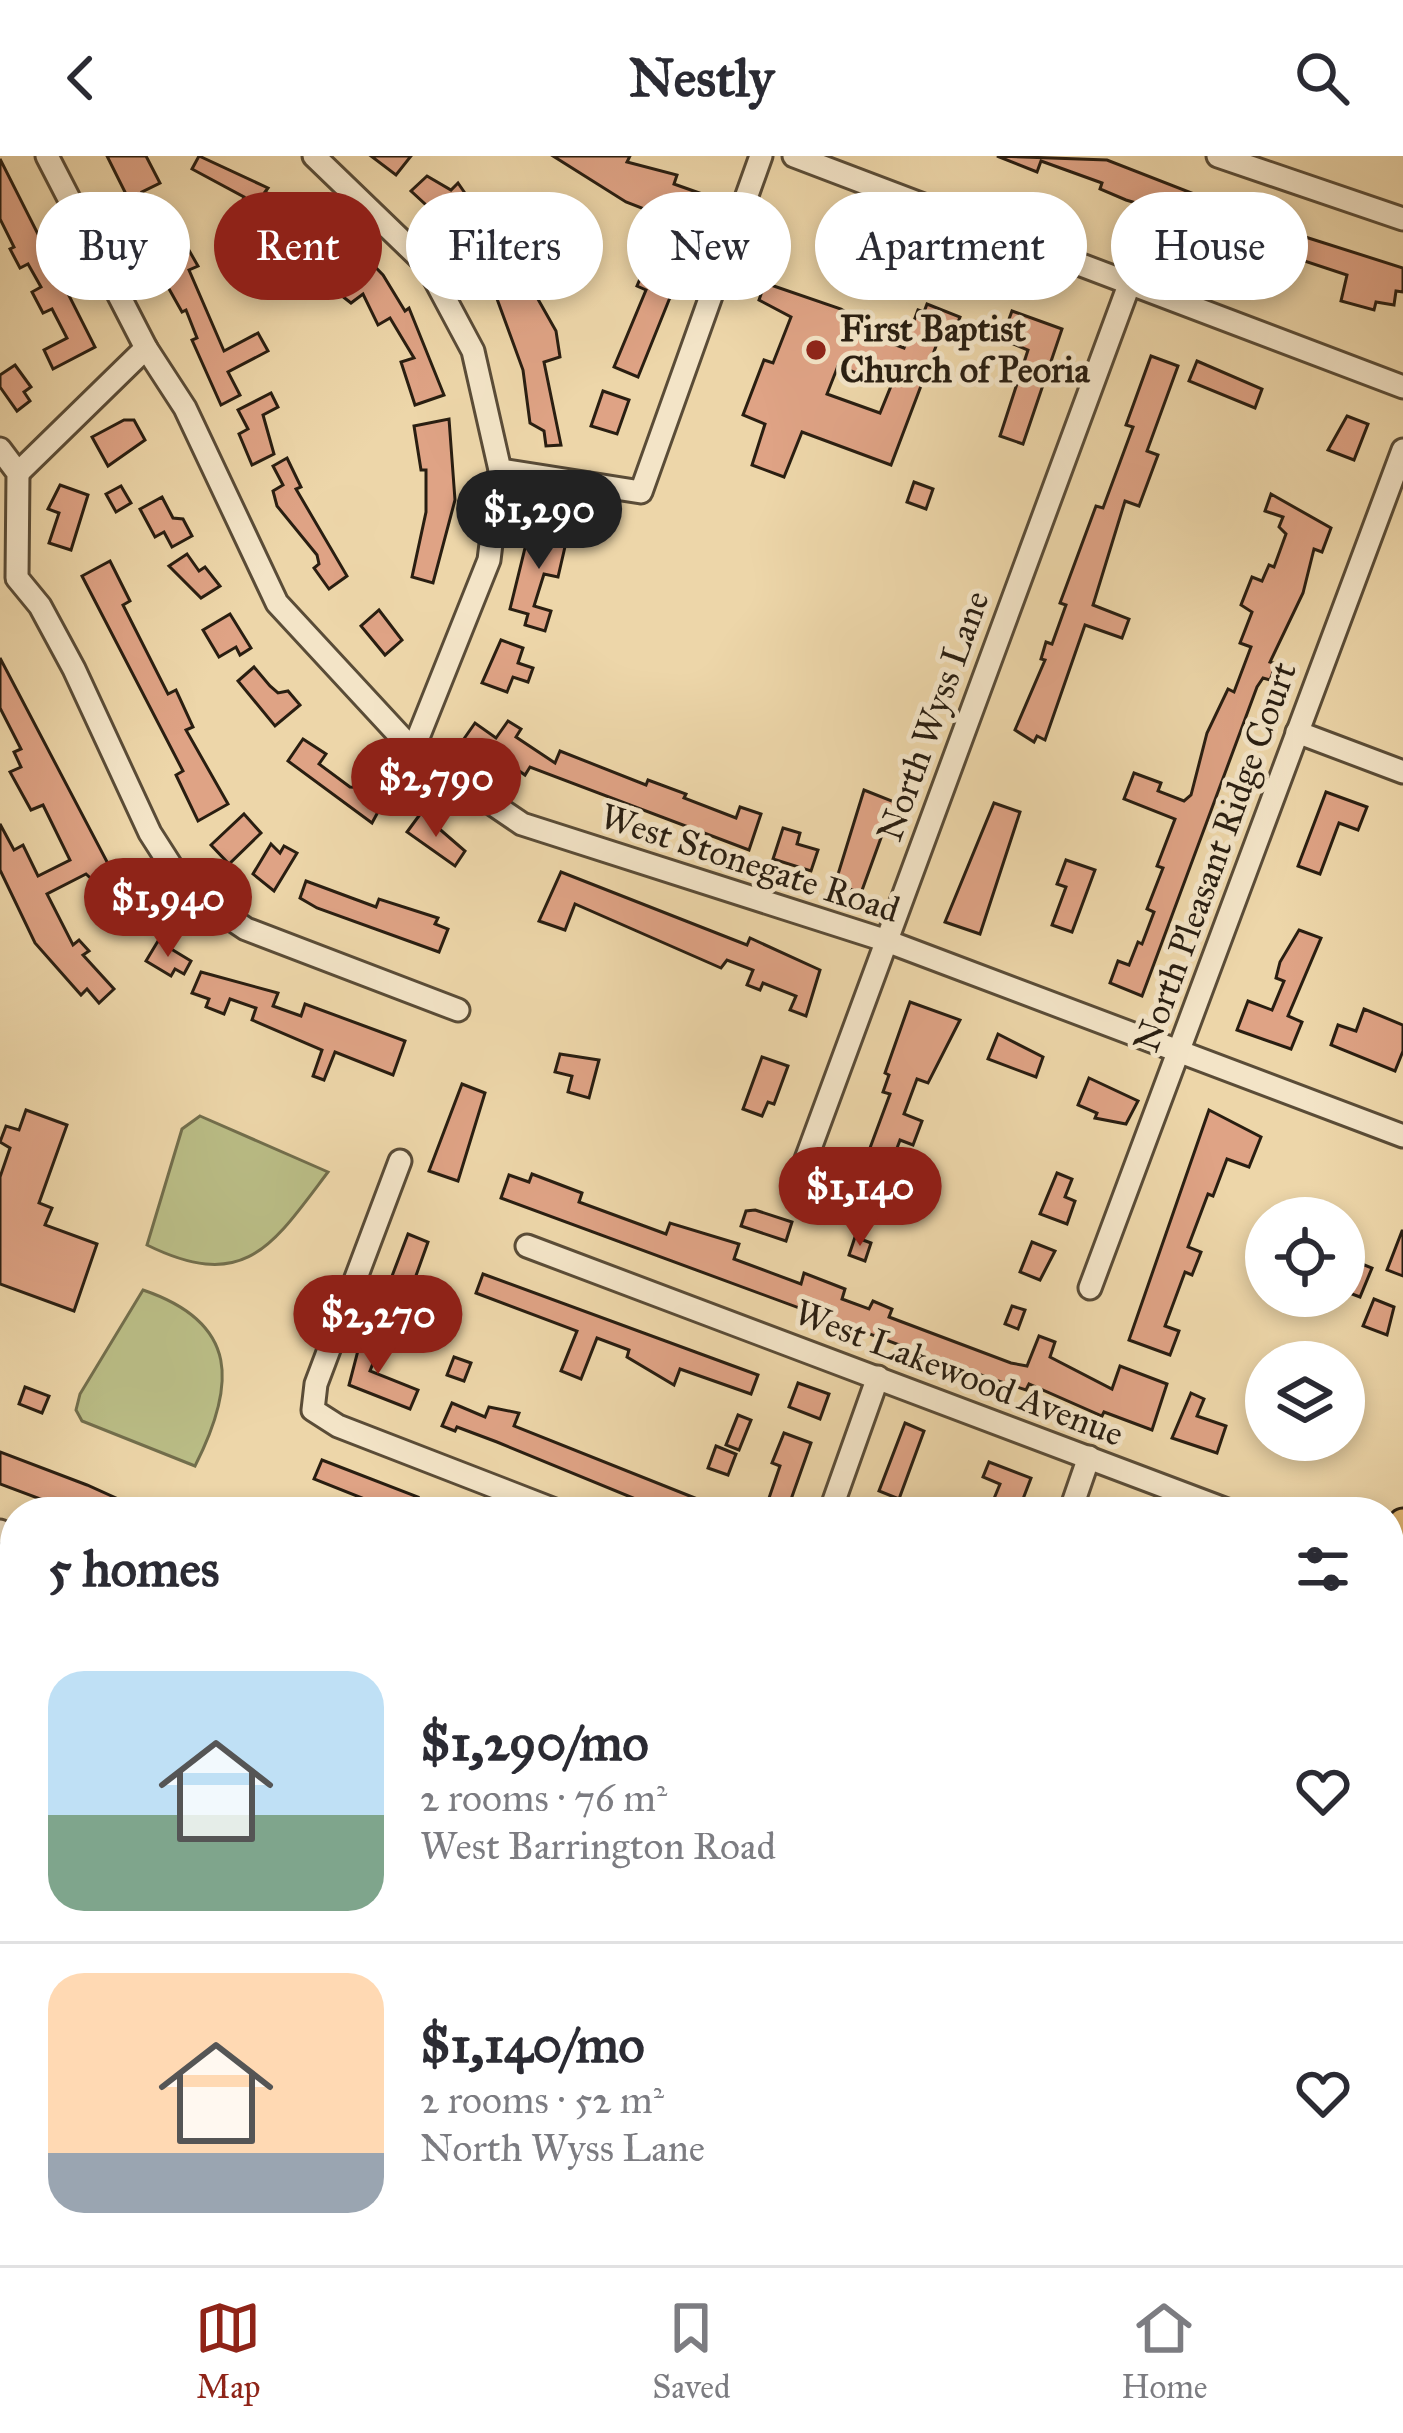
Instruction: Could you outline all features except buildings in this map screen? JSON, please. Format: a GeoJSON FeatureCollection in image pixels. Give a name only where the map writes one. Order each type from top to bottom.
{"type":"FeatureCollection","features":[{"type":"Feature","properties":{"kind":"street","name":"West Stonegate Road"},"geometry":{"type":"LineString","coordinates":[[47,156],[146,348],[185,408],[277,603],[412,750],[522,824],[884,940],[1403,1136]]}},
{"type":"Feature","properties":{"kind":"street"},"geometry":{"type":"LineString","coordinates":[[316,156],[428,265],[473,351],[500,470],[489,560],[412,750]]}},
{"type":"Feature","properties":{"kind":"street"},"geometry":{"type":"LineString","coordinates":[[500,470],[641,492],[761,156]]}},
{"type":"Feature","properties":{"kind":"street"},"geometry":{"type":"LineString","coordinates":[[794,156],[1111,278]]}},
{"type":"Feature","properties":{"kind":"street"},"geometry":{"type":"LineString","coordinates":[[1218,156],[1242,160],[1403,219]]}},
{"type":"Feature","properties":{"kind":"street","name":"North Wyss Lane"},"geometry":{"type":"LineString","coordinates":[[802,1170],[1123,300]]}},
{"type":"Feature","properties":{"kind":"street"},"geometry":{"type":"LineString","coordinates":[[1168,300],[1403,392]]}},
{"type":"Feature","properties":{"kind":"street"},"geometry":{"type":"LineString","coordinates":[[18,473],[146,348]]}},
{"type":"Feature","properties":{"kind":"street"},"geometry":{"type":"LineString","coordinates":[[0,448],[18,473],[9,582],[40,606],[150,833],[175,872],[203,901],[245,929],[458,1010]]}},
{"type":"Feature","properties":{"kind":"street","name":"North Pleasant Ridge Court"},"geometry":{"type":"LineString","coordinates":[[1090,1288],[1403,450]]}},
{"type":"Feature","properties":{"kind":"street"},"geometry":{"type":"LineString","coordinates":[[1297,732],[1403,772]]}},
{"type":"Feature","properties":{"kind":"street"},"geometry":{"type":"LineString","coordinates":[[400,1161],[316,1384],[313,1410],[338,1426],[521,1497]]}},
{"type":"Feature","properties":{"kind":"street","name":"West Lakewood Avenue"},"geometry":{"type":"LineString","coordinates":[[527,1246],[1193,1497]]}},
{"type":"Feature","properties":{"kind":"street"},"geometry":{"type":"LineString","coordinates":[[835,1497],[878,1377]]}},
{"type":"Feature","properties":{"kind":"street"},"geometry":{"type":"LineString","coordinates":[[1075,1497],[1089,1457]]}},
{"type":"Feature","properties":{"kind":"green space"},"geometry":{"type":"Polygon","coordinates":[[[200,1116],[328,1172],[272,1240],[233,1263],[181,1259],[147,1245],[182,1129],[200,1116]]]}},
{"type":"Feature","properties":{"kind":"green space"},"geometry":{"type":"Polygon","coordinates":[[[143,1290],[198,1320],[221,1360],[218,1409],[195,1466],[82,1421],[76,1410],[80,1394],[143,1290]]]}},
{"type":"Feature","properties":{"kind":"place","name":"First Baptist Church of Peoria"},"geometry":{"type":"Point","coordinates":[816,350]}}]}
